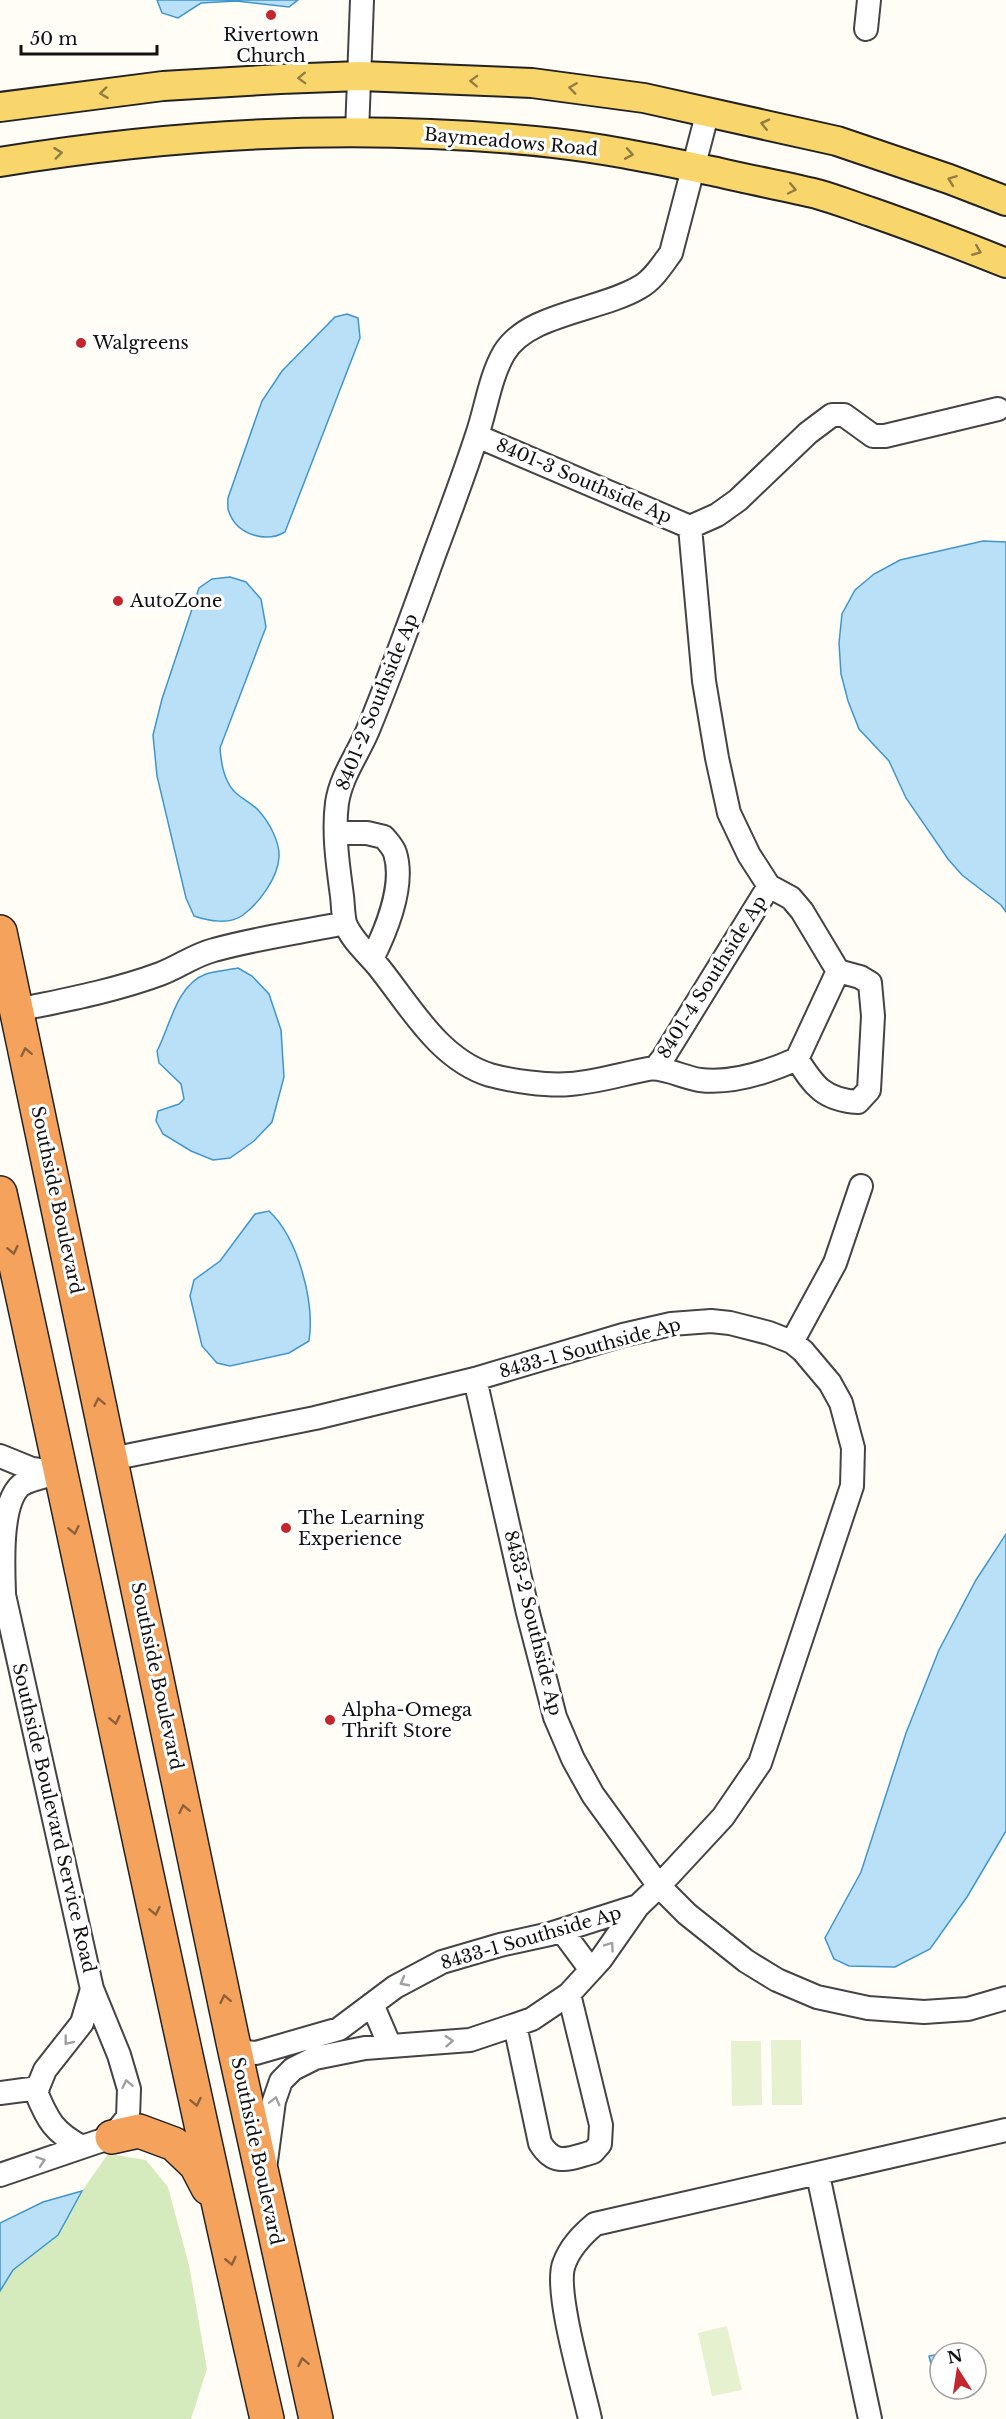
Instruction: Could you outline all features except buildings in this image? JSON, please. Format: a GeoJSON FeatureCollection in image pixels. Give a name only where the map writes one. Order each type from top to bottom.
{"type":"FeatureCollection","features":[{"type":"Feature","properties":{"kind":"highway","name":"Southside Boulevard"},"geometry":{"type":"LineString","coordinates":[[0,932],[233,2042],[316,2419]]}},
{"type":"Feature","properties":{"kind":"highway"},"geometry":{"type":"LineString","coordinates":[[0,1193],[218,2204],[267,2419]]}},
{"type":"Feature","properties":{"kind":"highway"},"geometry":{"type":"LineString","coordinates":[[97,2142],[139,2131],[174,2144],[196,2165],[218,2204]]}},
{"type":"Feature","properties":{"kind":"main road"},"geometry":{"type":"LineString","coordinates":[[0,107],[163,87],[361,76],[532,83],[644,98],[837,141],[1006,201]]}},
{"type":"Feature","properties":{"kind":"main road","name":"Baymeadows Road"},"geometry":{"type":"LineString","coordinates":[[0,162],[77,151],[236,136],[357,133],[490,137],[556,143],[629,153],[819,195],[929,232],[1006,263]]}},
{"type":"Feature","properties":{"kind":"street"},"geometry":{"type":"LineString","coordinates":[[357,133],[361,76],[362,0]]}},
{"type":"Feature","properties":{"kind":"street"},"geometry":{"type":"LineString","coordinates":[[866,29],[870,0]]}},
{"type":"Feature","properties":{"kind":"street","name":"8401-2 Southside Ap"},"geometry":{"type":"LineString","coordinates":[[708,111],[671,253],[659,269],[643,286],[593,307],[548,319],[528,329],[514,340],[503,354],[477,436],[394,664],[366,734],[341,784],[336,805],[337,862],[345,922],[354,938],[426,1028],[450,1052],[474,1068],[491,1075],[568,1084],[654,1068],[694,1079],[723,1080],[752,1075],[797,1059]]}},
{"type":"Feature","properties":{"kind":"street"},"geometry":{"type":"LineString","coordinates":[[838,971],[797,1059],[822,1092],[834,1098],[858,1102],[869,1090],[873,1016],[870,983],[860,977],[838,971],[802,911],[791,898],[769,886],[740,838],[729,813],[704,681],[690,527],[717,515],[738,500],[808,433],[832,415],[844,415],[873,436],[879,436],[998,409]]}},
{"type":"Feature","properties":{"kind":"street","name":"8401-3 Southside Ap"},"geometry":{"type":"LineString","coordinates":[[477,436],[690,527]]}},
{"type":"Feature","properties":{"kind":"street"},"geometry":{"type":"LineString","coordinates":[[337,833],[367,832],[384,837],[394,852],[398,872],[388,927],[372,959]]}},
{"type":"Feature","properties":{"kind":"street","name":"8401-4 Southside Ap"},"geometry":{"type":"LineString","coordinates":[[654,1068],[663,1058],[769,886]]}},
{"type":"Feature","properties":{"kind":"street"},"geometry":{"type":"LineString","coordinates":[[17,1010],[123,986],[162,974],[189,958],[214,950],[345,922]]}},
{"type":"Feature","properties":{"kind":"street"},"geometry":{"type":"LineString","coordinates":[[792,1342],[835,1263],[861,1186]]}},
{"type":"Feature","properties":{"kind":"street","name":"8433-1 Southside Ap"},"geometry":{"type":"LineString","coordinates":[[111,1459],[315,1418],[475,1378],[623,1335],[692,1321],[730,1323],[769,1333],[792,1342],[830,1383],[841,1404],[853,1448],[852,1486],[760,1763],[723,1816],[638,1906],[591,1970],[569,1994],[532,2019],[470,2040],[365,2048],[315,2058],[292,2069],[281,2081],[274,2101],[263,2180]]}},
{"type":"Feature","properties":{"kind":"street","name":"8433-2 Southside Ap"},"geometry":{"type":"LineString","coordinates":[[475,1378],[528,1613],[555,1717],[573,1759],[593,1796],[659,1886],[687,1914],[746,1961],[777,1980],[817,1997],[868,2008],[924,2013],[968,2009],[1006,1998]]}},
{"type":"Feature","properties":{"kind":"street"},"geometry":{"type":"LineString","coordinates":[[0,1456],[32,1468],[62,1473]]}},
{"type":"Feature","properties":{"kind":"street","name":"Southside Boulevard Service Road"},"geometry":{"type":"LineString","coordinates":[[62,1473],[21,1485],[7,1502],[2,1524],[2,1586],[92,1989],[119,2055],[129,2089],[128,2117],[97,2142]]}},
{"type":"Feature","properties":{"kind":"street","name":"8433-1 Southside Ap"},"geometry":{"type":"LineString","coordinates":[[233,2042],[246,2052],[256,2053],[339,2029],[395,1987],[442,1962],[500,1945],[562,1931],[638,1906]]}},
{"type":"Feature","properties":{"kind":"street"},"geometry":{"type":"LineString","coordinates":[[562,1931],[591,1970]]}},
{"type":"Feature","properties":{"kind":"street","name":"Southside Boulevard Service Road"},"geometry":{"type":"LineString","coordinates":[[38,2088],[45,2070],[82,2023],[92,1989]]}},
{"type":"Feature","properties":{"kind":"street"},"geometry":{"type":"LineString","coordinates":[[515,2025],[543,2149],[547,2155],[560,2160],[593,2152],[600,2144],[601,2125],[569,1994]]}},
{"type":"Feature","properties":{"kind":"street"},"geometry":{"type":"LineString","coordinates":[[372,2004],[390,2046]]}},
{"type":"Feature","properties":{"kind":"street"},"geometry":{"type":"LineString","coordinates":[[0,2093],[38,2088],[36,2092],[48,2121],[63,2137],[97,2142]]}},
{"type":"Feature","properties":{"kind":"street"},"geometry":{"type":"LineString","coordinates":[[590,2419],[566,2315],[562,2284],[563,2264],[575,2243],[595,2224],[818,2175],[1006,2130]]}},
{"type":"Feature","properties":{"kind":"street"},"geometry":{"type":"LineString","coordinates":[[0,2175],[97,2142]]}},
{"type":"Feature","properties":{"kind":"street"},"geometry":{"type":"LineString","coordinates":[[818,2175],[870,2419]]}},
{"type":"Feature","properties":{"kind":"green space"},"geometry":{"type":"Polygon","coordinates":[[[771,2040],[801,2040],[802,2105],[772,2105],[771,2040]]]}},
{"type":"Feature","properties":{"kind":"green space"},"geometry":{"type":"Polygon","coordinates":[[[731,2041],[761,2041],[762,2105],[732,2106],[731,2041]]]}},
{"type":"Feature","properties":{"kind":"green space"},"geometry":{"type":"Polygon","coordinates":[[[108,2154],[146,2160],[168,2187],[189,2265],[207,2369],[191,2419],[0,2419],[0,2291],[13,2270],[58,2235],[82,2191],[108,2154]]]}},
{"type":"Feature","properties":{"kind":"green space"},"geometry":{"type":"Polygon","coordinates":[[[727,2326],[742,2390],[712,2396],[698,2333],[727,2326]]]}},
{"type":"Feature","properties":{"kind":"water"},"geometry":{"type":"Polygon","coordinates":[[[157,0],[298,0],[289,7],[236,1],[201,3],[178,18],[162,13],[157,0]]]}},
{"type":"Feature","properties":{"kind":"water"},"geometry":{"type":"Polygon","coordinates":[[[347,314],[358,318],[360,338],[285,532],[269,537],[253,535],[233,520],[228,509],[228,498],[262,401],[282,371],[335,317],[347,314]]]}},
{"type":"Feature","properties":{"kind":"water"},"geometry":{"type":"Polygon","coordinates":[[[983,541],[1006,542],[1006,912],[1001,905],[962,875],[948,859],[906,798],[889,761],[859,729],[841,674],[839,643],[842,614],[855,590],[874,574],[900,560],[983,541]]]}},
{"type":"Feature","properties":{"kind":"water"},"geometry":{"type":"Polygon","coordinates":[[[230,577],[246,582],[261,599],[266,627],[220,748],[221,760],[226,779],[233,790],[257,809],[270,826],[278,845],[279,857],[275,873],[267,889],[255,904],[238,918],[219,921],[194,916],[186,898],[157,776],[153,735],[162,699],[199,588],[212,579],[230,577]]]}},
{"type":"Feature","properties":{"kind":"water"},"geometry":{"type":"Polygon","coordinates":[[[238,968],[252,976],[269,994],[281,1030],[284,1077],[272,1122],[254,1141],[230,1158],[213,1160],[191,1151],[163,1134],[156,1121],[158,1111],[179,1104],[184,1099],[181,1084],[159,1063],[157,1051],[175,1008],[188,987],[196,979],[206,974],[238,968]]]}},
{"type":"Feature","properties":{"kind":"water"},"geometry":{"type":"Polygon","coordinates":[[[269,1211],[288,1237],[302,1272],[309,1308],[309,1341],[289,1353],[230,1366],[217,1363],[202,1346],[190,1296],[194,1280],[220,1261],[255,1214],[269,1211]]]}},
{"type":"Feature","properties":{"kind":"water"},"geometry":{"type":"Polygon","coordinates":[[[1006,1534],[1006,1831],[967,1897],[930,1949],[895,1967],[849,1966],[834,1959],[825,1938],[861,1872],[906,1733],[939,1650],[976,1580],[1006,1534]]]}},
{"type":"Feature","properties":{"kind":"water"},"geometry":{"type":"Polygon","coordinates":[[[82,2191],[58,2235],[13,2270],[0,2291],[0,2223],[43,2202],[82,2191]]]}},
{"type":"Feature","properties":{"kind":"place","name":"Rivertown Church"},"geometry":{"type":"Point","coordinates":[271,15]}},
{"type":"Feature","properties":{"kind":"place","name":"Walgreens"},"geometry":{"type":"Point","coordinates":[81,343]}},
{"type":"Feature","properties":{"kind":"place","name":"AutoZone"},"geometry":{"type":"Point","coordinates":[118,601]}},
{"type":"Feature","properties":{"kind":"place","name":"The Learning Experience"},"geometry":{"type":"Point","coordinates":[286,1528]}},
{"type":"Feature","properties":{"kind":"place","name":"Alpha-Omega Thrift Store"},"geometry":{"type":"Point","coordinates":[330,1720]}}]}
